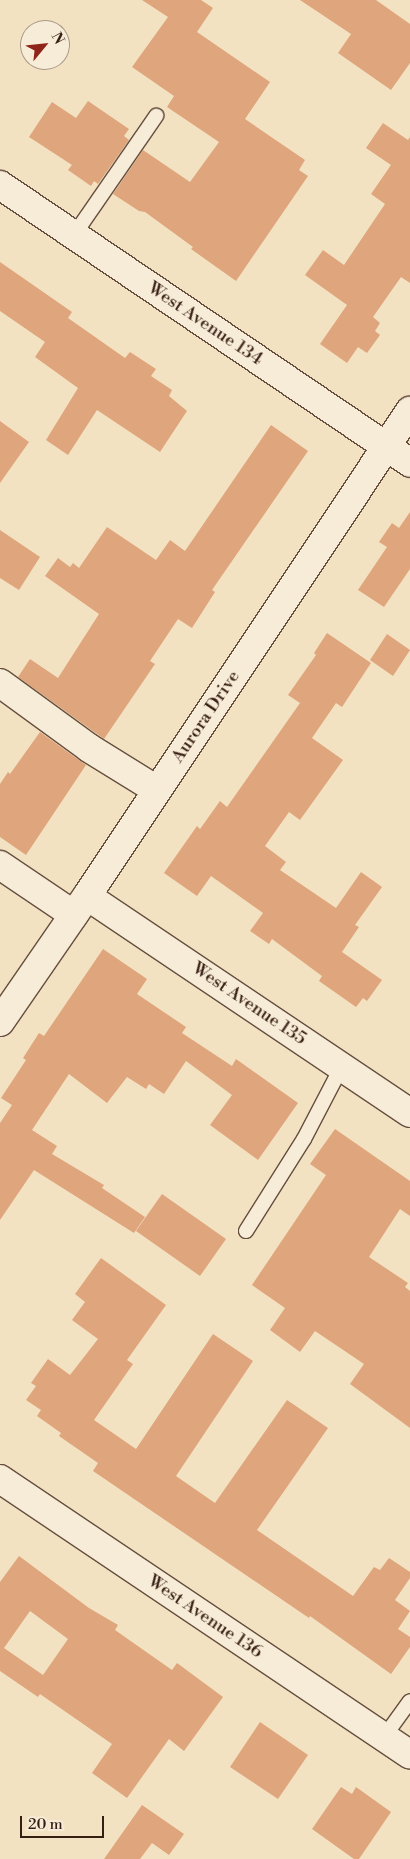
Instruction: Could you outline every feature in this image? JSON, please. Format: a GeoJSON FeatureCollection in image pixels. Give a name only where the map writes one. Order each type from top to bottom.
{"type":"FeatureCollection","features":[{"type":"Feature","properties":{"kind":"street","name":"West Avenue 134"},"geometry":{"type":"LineString","coordinates":[[0,185],[410,463]]}},
{"type":"Feature","properties":{"kind":"street","name":"Aurora Drive"},"geometry":{"type":"LineString","coordinates":[[0,1022],[81,906],[410,410]]}},
{"type":"Feature","properties":{"kind":"street"},"geometry":{"type":"LineString","coordinates":[[0,683],[89,748],[157,790]]}},
{"type":"Feature","properties":{"kind":"street","name":"West Avenue 135"},"geometry":{"type":"LineString","coordinates":[[0,865],[81,906],[342,1066],[410,1114]]}},
{"type":"Feature","properties":{"kind":"street","name":"West Avenue 136"},"geometry":{"type":"LineString","coordinates":[[0,1479],[410,1754]]}},
{"type":"Feature","properties":{"kind":"lane"},"geometry":{"type":"LineString","coordinates":[[74,235],[156,116]]}},
{"type":"Feature","properties":{"kind":"lane"},"geometry":{"type":"LineString","coordinates":[[246,1231],[304,1139],[342,1066]]}},
{"type":"Feature","properties":{"kind":"lane"},"geometry":{"type":"LineString","coordinates":[[384,1737],[410,1702]]}},
{"type":"Feature","properties":{"kind":"building"},"geometry":{"type":"Polygon","coordinates":[[[142,0],[201,0],[213,8],[197,32],[270,82],[245,119],[305,160],[299,170],[308,176],[236,281],[191,249],[193,247],[145,212],[139,211],[113,194],[143,150],[190,182],[219,142],[167,107],[174,96],[132,67],[168,17],[142,0]]]}},
{"type":"Feature","properties":{"kind":"building"},"geometry":{"type":"Polygon","coordinates":[[[300,0],[376,0],[410,24],[410,63],[391,90],[338,53],[351,34],[300,0]]]}},
{"type":"Feature","properties":{"kind":"building"},"geometry":{"type":"Polygon","coordinates":[[[88,101],[129,129],[124,136],[129,140],[98,184],[94,181],[91,186],[68,170],[72,165],[29,137],[52,102],[76,118],[88,101]]]}},
{"type":"Feature","properties":{"kind":"building"},"geometry":{"type":"Polygon","coordinates":[[[383,123],[408,140],[410,137],[410,283],[401,277],[373,317],[380,323],[375,331],[380,335],[367,353],[358,347],[347,363],[320,344],[347,305],[305,275],[323,250],[344,265],[385,204],[371,194],[391,165],[366,148],[383,123]]]}},
{"type":"Feature","properties":{"kind":"building"},"geometry":{"type":"Polygon","coordinates":[[[0,262],[72,312],[68,318],[125,358],[130,352],[156,369],[151,376],[172,390],[169,396],[187,411],[160,452],[97,410],[68,455],[46,440],[78,388],[35,357],[45,342],[0,311],[0,262]]]}},
{"type":"Feature","properties":{"kind":"building"},"geometry":{"type":"Polygon","coordinates":[[[0,421],[29,442],[0,483],[0,421]]]}},
{"type":"Feature","properties":{"kind":"building"},"geometry":{"type":"Polygon","coordinates":[[[271,425],[308,451],[212,590],[215,592],[192,628],[178,619],[150,661],[155,664],[104,739],[18,677],[30,659],[58,678],[99,614],[45,576],[58,558],[70,567],[73,563],[79,568],[107,527],[156,560],[170,540],[185,551],[271,425]]]}},
{"type":"Feature","properties":{"kind":"building"},"geometry":{"type":"Polygon","coordinates":[[[410,512],[410,569],[384,607],[358,590],[387,547],[379,542],[392,523],[399,528],[410,512]]]}},
{"type":"Feature","properties":{"kind":"building"},"geometry":{"type":"Polygon","coordinates":[[[0,530],[40,557],[19,590],[0,578],[0,530]]]}},
{"type":"Feature","properties":{"kind":"building"},"geometry":{"type":"Polygon","coordinates":[[[327,633],[371,663],[342,707],[336,703],[312,738],[343,760],[300,820],[289,812],[265,846],[286,862],[280,870],[336,908],[361,872],[382,887],[355,925],[359,927],[342,952],[382,980],[367,1001],[363,998],[356,1007],[319,981],[322,976],[272,939],[269,944],[250,931],[263,913],[211,876],[197,896],[164,873],[197,826],[200,829],[220,801],[227,807],[300,703],[288,695],[316,655],[314,653],[327,633]]]}},
{"type":"Feature","properties":{"kind":"building"},"geometry":{"type":"Polygon","coordinates":[[[387,634],[410,650],[393,676],[370,660],[387,634]]]}},
{"type":"Feature","properties":{"kind":"building"},"geometry":{"type":"Polygon","coordinates":[[[40,732],[86,765],[26,855],[0,837],[0,784],[8,772],[10,774],[40,732]]]}},
{"type":"Feature","properties":{"kind":"building"},"geometry":{"type":"Polygon","coordinates":[[[103,949],[147,979],[137,994],[186,1027],[182,1033],[232,1066],[236,1059],[298,1103],[258,1160],[210,1125],[232,1095],[186,1061],[164,1094],[149,1084],[146,1089],[127,1077],[107,1103],[69,1074],[32,1130],[57,1146],[52,1154],[104,1185],[102,1188],[145,1217],[134,1233],[34,1170],[0,1220],[0,1123],[12,1105],[1,1098],[26,1060],[23,1058],[39,1033],[44,1036],[103,949]]]}},
{"type":"Feature","properties":{"kind":"building"},"geometry":{"type":"Polygon","coordinates":[[[335,1129],[410,1181],[410,1216],[400,1209],[369,1257],[408,1283],[405,1287],[410,1291],[410,1428],[350,1384],[364,1364],[315,1331],[300,1352],[270,1330],[285,1308],[252,1285],[326,1175],[310,1164],[335,1129]]]}},
{"type":"Feature","properties":{"kind":"building"},"geometry":{"type":"Polygon","coordinates":[[[162,1194],[226,1239],[200,1276],[136,1231],[162,1194]]]}},
{"type":"Feature","properties":{"kind":"building"},"geometry":{"type":"Polygon","coordinates":[[[101,1258],[166,1305],[127,1360],[133,1364],[94,1420],[136,1449],[213,1334],[253,1361],[176,1476],[215,1503],[287,1400],[328,1428],[257,1530],[353,1596],[374,1567],[380,1570],[389,1558],[410,1572],[410,1578],[395,1600],[410,1611],[398,1629],[410,1637],[410,1647],[391,1674],[310,1616],[309,1618],[93,1471],[98,1463],[59,1436],[61,1433],[37,1416],[41,1410],[26,1400],[36,1386],[31,1383],[48,1359],[70,1375],[98,1339],[72,1320],[85,1302],[75,1294],[101,1258]]]}},
{"type":"Feature","properties":{"kind":"building"},"geometry":{"type":"Polygon","coordinates":[[[19,1556],[89,1608],[118,1625],[115,1630],[172,1670],[177,1663],[223,1697],[184,1751],[169,1739],[127,1798],[92,1773],[112,1744],[40,1694],[38,1697],[0,1671],[0,1582],[19,1556]],[[30,1611],[4,1648],[43,1675],[68,1639],[30,1611]]]}},
{"type":"Feature","properties":{"kind":"building"},"geometry":{"type":"Polygon","coordinates":[[[260,1722],[308,1755],[278,1799],[230,1767],[260,1722]]]}},
{"type":"Feature","properties":{"kind":"building"},"geometry":{"type":"Polygon","coordinates":[[[341,1787],[352,1794],[356,1787],[391,1812],[359,1859],[354,1859],[312,1829],[341,1787]]]}},
{"type":"Feature","properties":{"kind":"building"},"geometry":{"type":"Polygon","coordinates":[[[142,1805],[184,1834],[169,1855],[152,1843],[140,1859],[104,1859],[142,1805]]]}}]}
